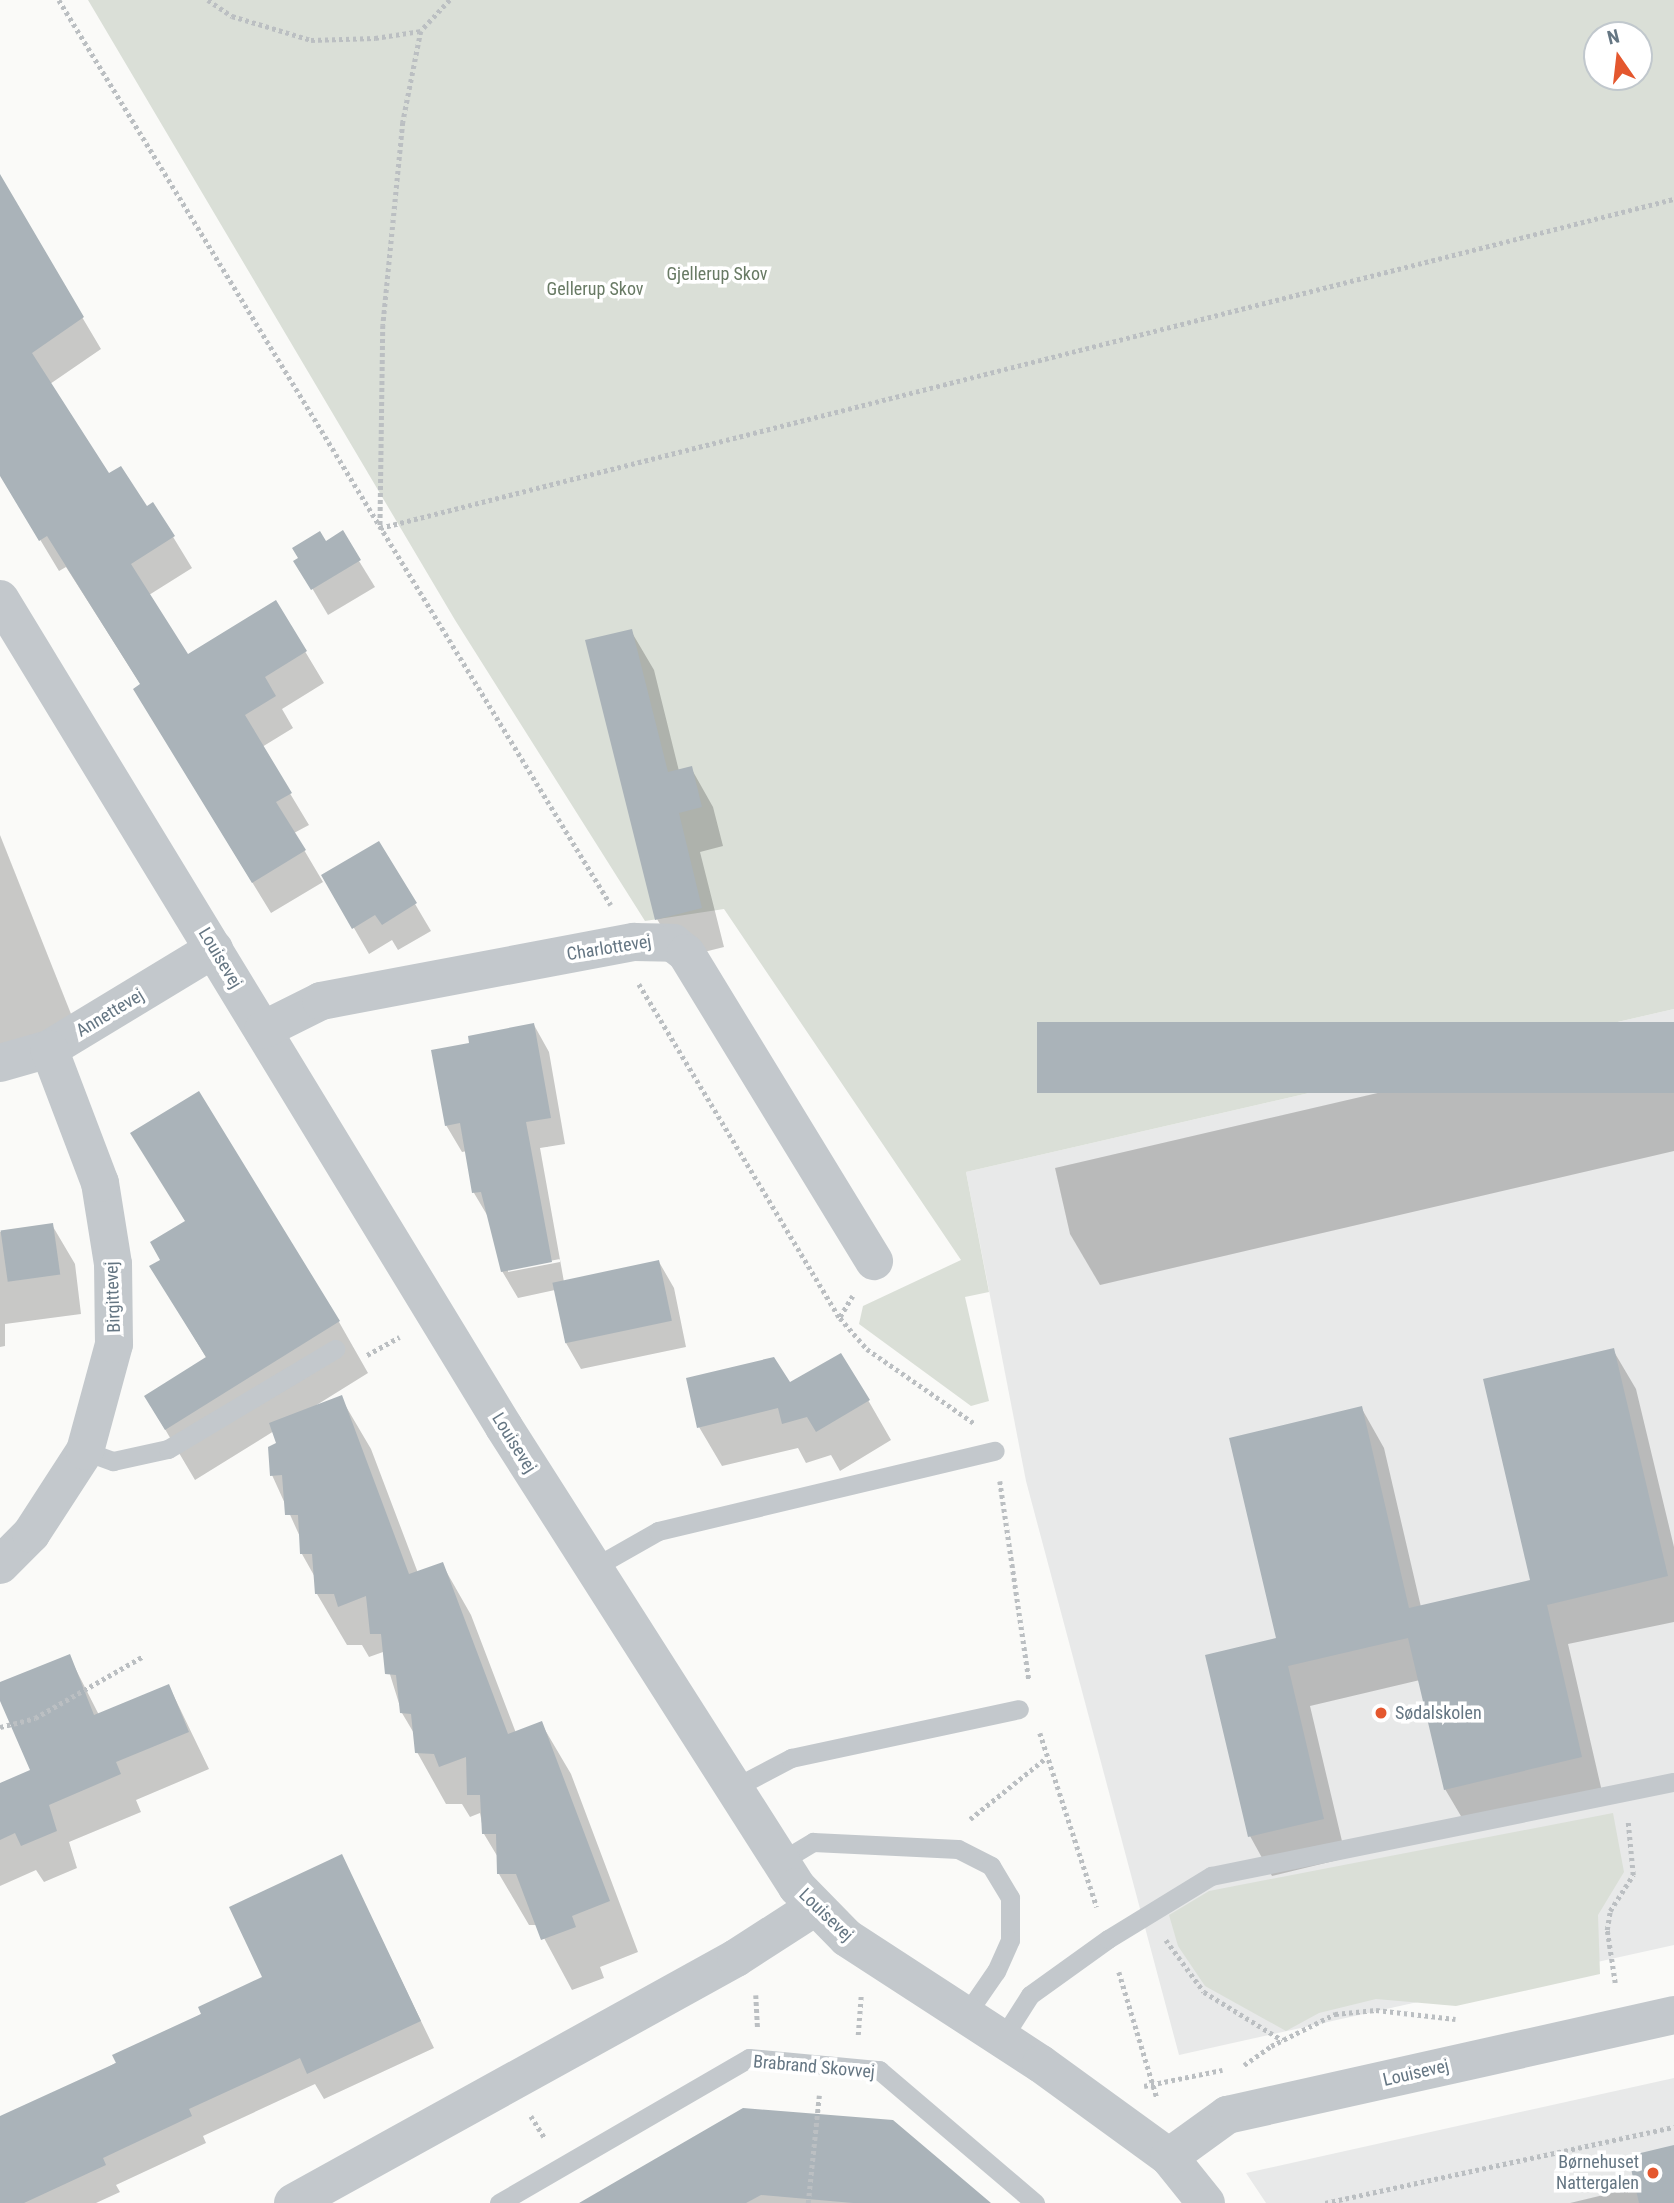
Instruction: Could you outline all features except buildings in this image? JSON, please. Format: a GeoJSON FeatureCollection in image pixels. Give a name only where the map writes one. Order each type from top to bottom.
{"type":"FeatureCollection","features":[{"type":"Feature","properties":{"kind":"street","name":"Louisevej"},"geometry":{"type":"LineString","coordinates":[[0,599],[436,1316],[778,1863],[815,1907],[847,1938],[1106,2110],[1169,2157],[1206,2203]]}},
{"type":"Feature","properties":{"kind":"street","name":"Charlottevej"},"geometry":{"type":"LineString","coordinates":[[263,1030],[321,1001],[634,942],[673,943],[686,953],[874,1261]]}},
{"type":"Feature","properties":{"kind":"street","name":"Annettevej"},"geometry":{"type":"LineString","coordinates":[[0,1063],[49,1049],[214,949]]}},
{"type":"Feature","properties":{"kind":"street","name":"Birgittevej"},"geometry":{"type":"LineString","coordinates":[[0,1565],[31,1534],[85,1451],[114,1344],[113,1264],[100,1183],[49,1049]]}},
{"type":"Feature","properties":{"kind":"street"},"geometry":{"type":"LineString","coordinates":[[293,2203],[736,1958],[815,1907]]}},
{"type":"Feature","properties":{"kind":"street","name":"Louisevej"},"geometry":{"type":"LineString","coordinates":[[1169,2157],[1227,2115],[1674,2015]]}},
{"type":"Feature","properties":{"kind":"lane"},"geometry":{"type":"LineString","coordinates":[[85,1451],[113,1461],[168,1449],[335,1349]]}},
{"type":"Feature","properties":{"kind":"lane"},"geometry":{"type":"LineString","coordinates":[[593,1568],[658,1531],[995,1451]]}},
{"type":"Feature","properties":{"kind":"lane"},"geometry":{"type":"LineString","coordinates":[[732,1789],[791,1758],[1019,1709]]}},
{"type":"Feature","properties":{"kind":"lane"},"geometry":{"type":"LineString","coordinates":[[1002,2039],[1030,1995],[1108,1939],[1211,1876],[1674,1782]]}},
{"type":"Feature","properties":{"kind":"lane"},"geometry":{"type":"LineString","coordinates":[[778,1863],[813,1842],[935,1847],[976,1855],[1003,1880],[1010,1898],[1010,1940],[1004,1955],[965,2016]]}},
{"type":"Feature","properties":{"kind":"lane","name":"Brabrand Skovvej"},"geometry":{"type":"LineString","coordinates":[[499,2203],[749,2058],[879,2070],[1035,2203]]}},
{"type":"Feature","properties":{"kind":"path"},"geometry":{"type":"LineString","coordinates":[[60,0],[634,942],[639,991],[840,1318],[867,1349],[970,1418],[995,1451],[1031,1692]]}},
{"type":"Feature","properties":{"kind":"path"},"geometry":{"type":"LineString","coordinates":[[208,0],[232,16],[311,40],[375,38],[421,31]]}},
{"type":"Feature","properties":{"kind":"path"},"geometry":{"type":"LineString","coordinates":[[380,528],[383,325],[403,122],[421,31],[450,0]]}},
{"type":"Feature","properties":{"kind":"path"},"geometry":{"type":"LineString","coordinates":[[380,528],[1674,200]]}},
{"type":"Feature","properties":{"kind":"path"},"geometry":{"type":"LineString","coordinates":[[840,1318],[874,1261]]}},
{"type":"Feature","properties":{"kind":"path"},"geometry":{"type":"LineString","coordinates":[[335,1349],[360,1359],[436,1316]]}},
{"type":"Feature","properties":{"kind":"path"},"geometry":{"type":"LineString","coordinates":[[0,1727],[36,1718],[142,1657]]}},
{"type":"Feature","properties":{"kind":"path"},"geometry":{"type":"LineString","coordinates":[[1040,1731],[1046,1758],[1155,2084],[1169,2157]]}},
{"type":"Feature","properties":{"kind":"path"},"geometry":{"type":"LineString","coordinates":[[935,1847],[1046,1758]]}},
{"type":"Feature","properties":{"kind":"path"},"geometry":{"type":"LineString","coordinates":[[1615,1983],[1609,1920],[1633,1875],[1622,1794]]}},
{"type":"Feature","properties":{"kind":"path"},"geometry":{"type":"LineString","coordinates":[[1150,1913],[1204,1992],[1283,2040]]}},
{"type":"Feature","properties":{"kind":"path"},"geometry":{"type":"LineString","coordinates":[[1602,1986],[1626,1980]]}},
{"type":"Feature","properties":{"kind":"path"},"geometry":{"type":"LineString","coordinates":[[858,2035],[860,2004]]}},
{"type":"Feature","properties":{"kind":"path"},"geometry":{"type":"LineString","coordinates":[[757,2005],[758,2030]]}},
{"type":"Feature","properties":{"kind":"path"},"geometry":{"type":"LineString","coordinates":[[1106,2110],[1125,2091],[1247,2065],[1283,2040],[1335,2014],[1376,2010],[1459,2019]]}},
{"type":"Feature","properties":{"kind":"path"},"geometry":{"type":"LineString","coordinates":[[808,2203],[822,2065]]}},
{"type":"Feature","properties":{"kind":"path"},"geometry":{"type":"LineString","coordinates":[[534,2122],[548,2143]]}},
{"type":"Feature","properties":{"kind":"path"},"geometry":{"type":"LineString","coordinates":[[1325,2203],[1674,2127]]}},
{"type":"Feature","properties":{"kind":"shaded area","name":"Sødalskolen"},"geometry":{"type":"Polygon","coordinates":[[[1674,1009],[1674,1945],[1179,2055],[1026,1481],[966,1172],[1674,1009]]]}},
{"type":"Feature","properties":{"kind":"shaded area"},"geometry":{"type":"Polygon","coordinates":[[[1674,2078],[1674,2203],[1266,2203],[1246,2173],[1674,2078]]]}},
{"type":"Feature","properties":{"kind":"green space"},"geometry":{"type":"Polygon","coordinates":[[[88,0],[1674,0],[1674,1009],[966,1172],[989,1292],[965,1297],[989,1401],[971,1406],[859,1324],[863,1306],[961,1260],[724,909],[645,921],[455,620],[88,0]]]}},
{"type":"Feature","properties":{"kind":"green space"},"geometry":{"type":"Polygon","coordinates":[[[1613,1813],[1624,1872],[1598,1915],[1600,1974],[1456,2006],[1376,1999],[1319,2013],[1286,2031],[1205,1986],[1178,1946],[1169,1915],[1209,1891],[1613,1813]]]}},
{"type":"Feature","properties":{"kind":"place","name":"Sødalskolen"},"geometry":{"type":"Point","coordinates":[1381,1713]}},
{"type":"Feature","properties":{"kind":"place","name":"Børnehuset Nattergalen"},"geometry":{"type":"Point","coordinates":[1653,2173]}},
{"type":"Feature","properties":{"kind":"park label","name":"Gjellerup Skov"},"geometry":{"type":"Point","coordinates":[717,274]}},
{"type":"Feature","properties":{"kind":"park label","name":"Gellerup Skov"},"geometry":{"type":"Point","coordinates":[595,289]}}]}
